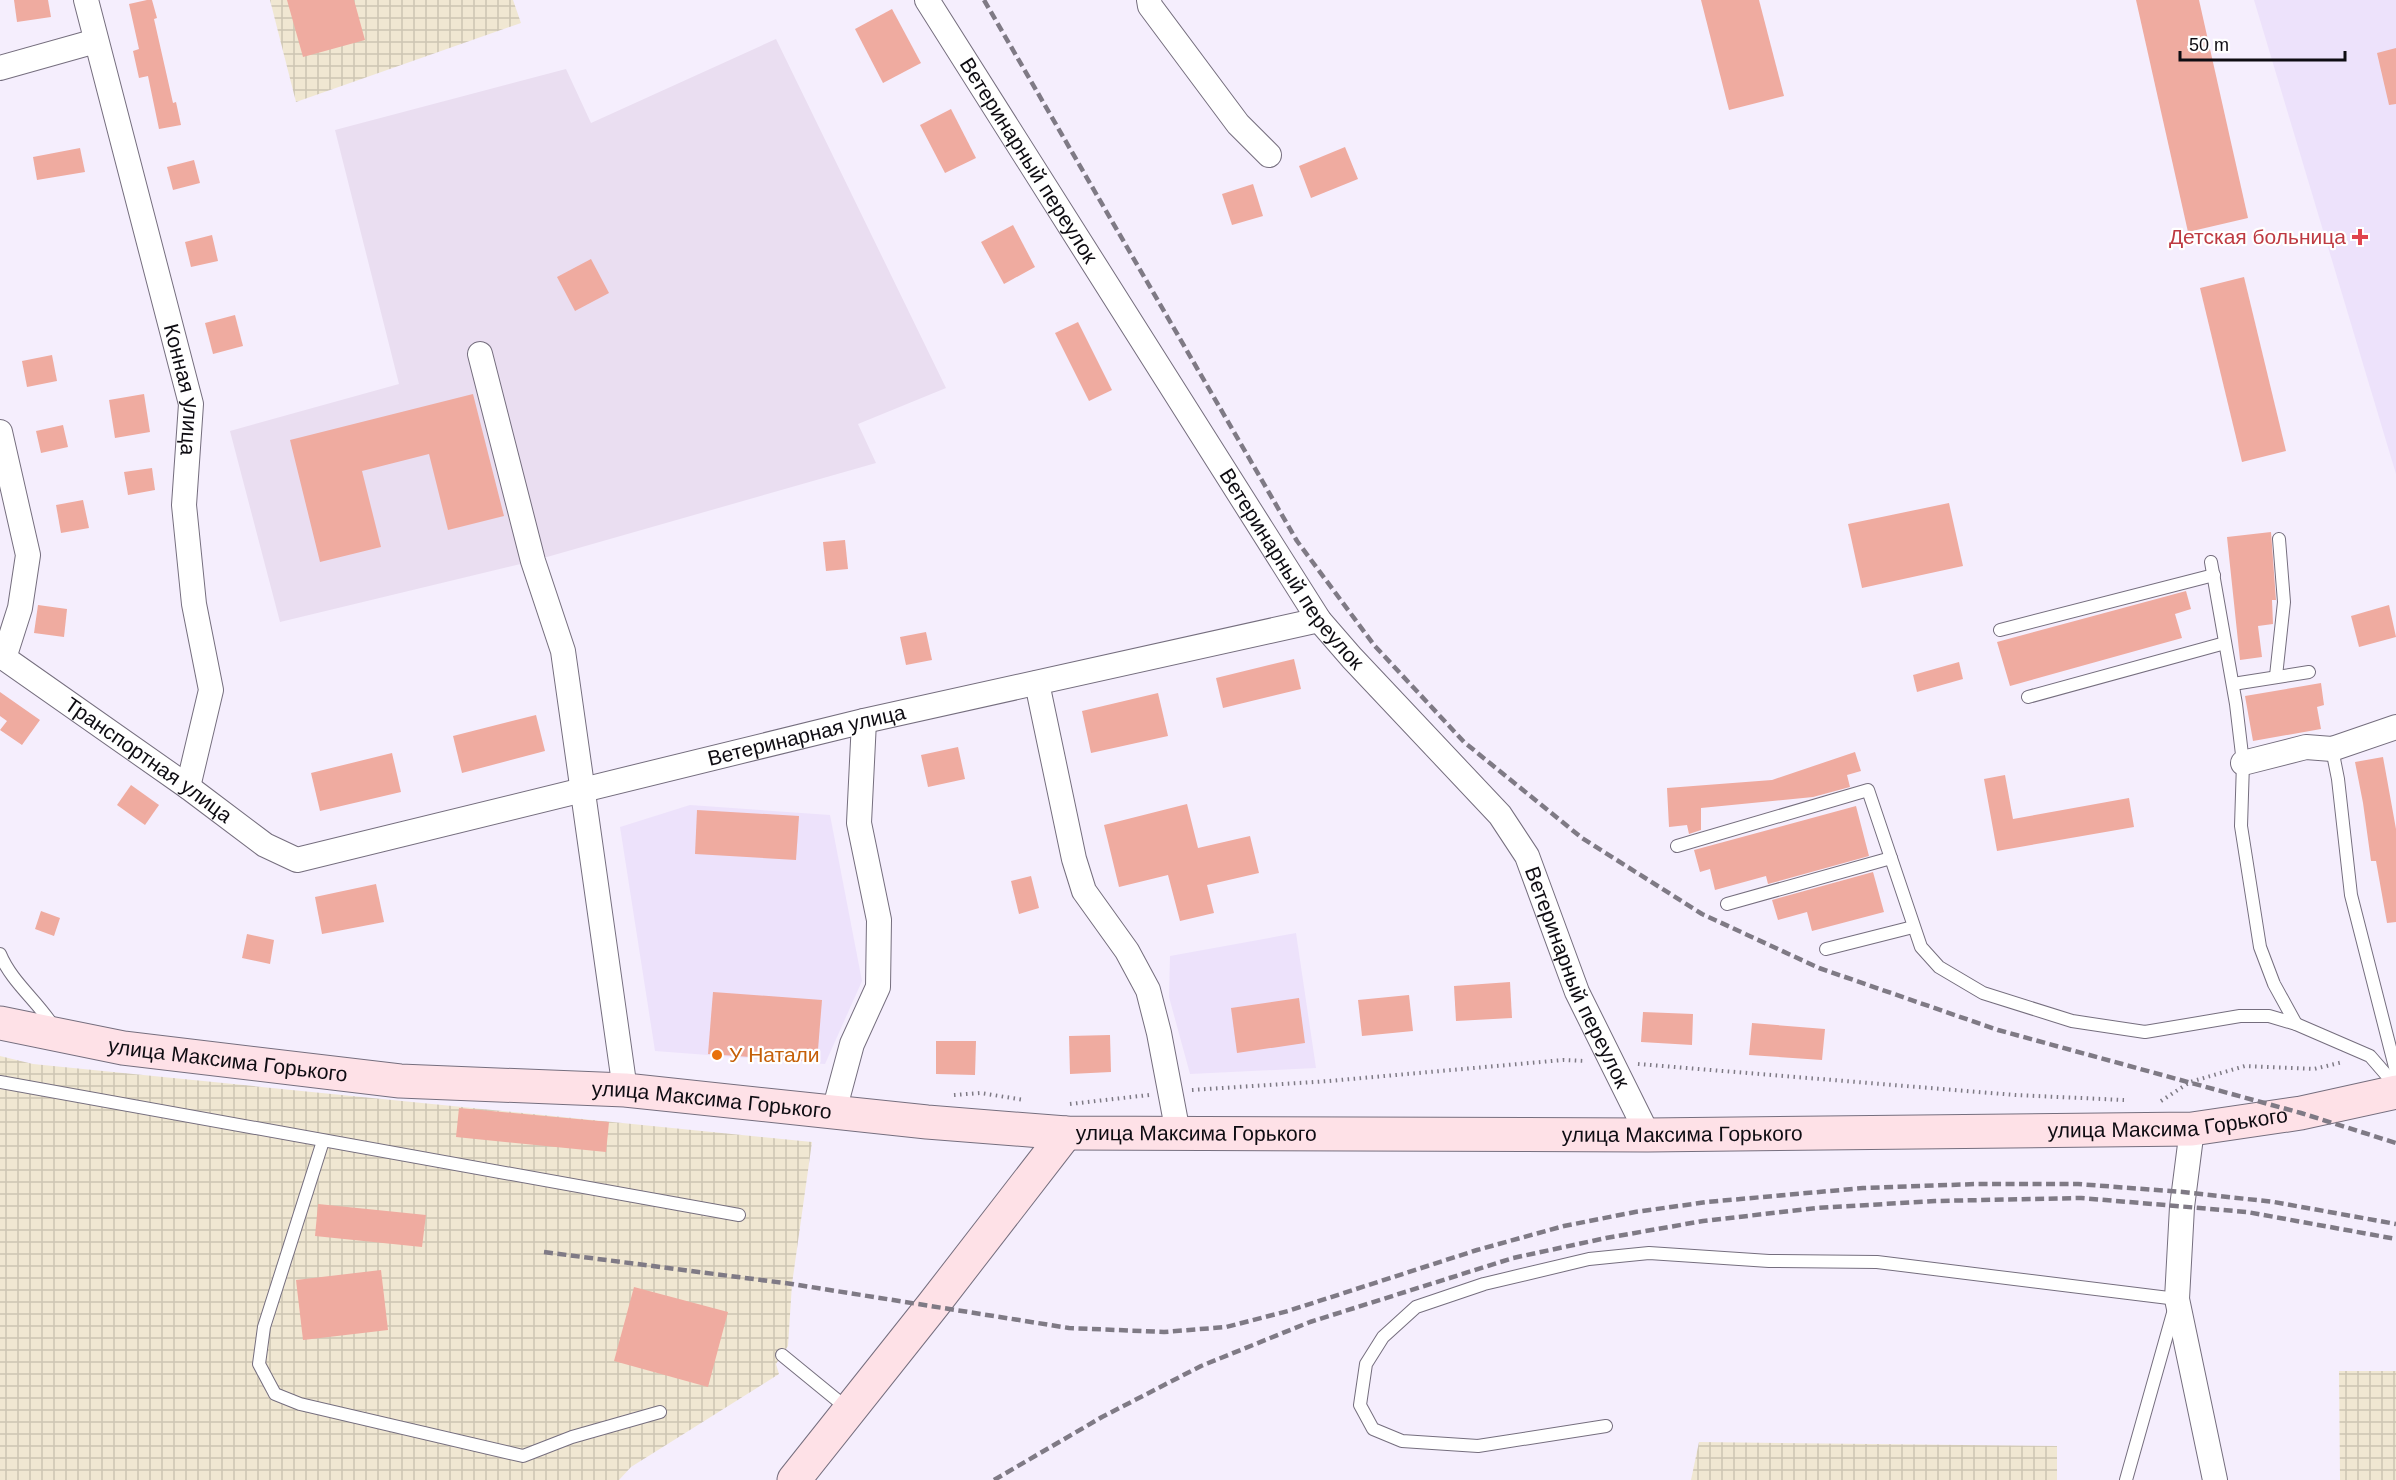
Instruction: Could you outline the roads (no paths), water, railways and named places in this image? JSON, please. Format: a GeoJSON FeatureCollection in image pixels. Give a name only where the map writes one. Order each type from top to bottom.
{"type":"FeatureCollection","features":[{"type":"Feature","properties":{"kind":"street","name":"Конная улица"},"geometry":{"type":"LineString","coordinates":[[86,0],[191,404],[184,505],[194,604],[211,690],[188,787]]}},
{"type":"Feature","properties":{"kind":"street","name":"Ветеринарный переулок"},"geometry":{"type":"LineString","coordinates":[[927,0],[1319,620],[1500,815],[1527,856],[1577,992],[1648,1136]]}},
{"type":"Feature","properties":{"kind":"street"},"geometry":{"type":"LineString","coordinates":[[1149,0],[1150,6],[1238,123],[1269,155]]}},
{"type":"Feature","properties":{"kind":"street"},"geometry":{"type":"LineString","coordinates":[[0,68],[96,41]]}},
{"type":"Feature","properties":{"kind":"street"},"geometry":{"type":"LineString","coordinates":[[480,354],[532,561],[563,651],[625,1090]]}},
{"type":"Feature","properties":{"kind":"street"},"geometry":{"type":"LineString","coordinates":[[0,432],[28,555],[20,608],[2,657]]}},
{"type":"Feature","properties":{"kind":"street","name":"Ветеринарная улица"},"geometry":{"type":"LineString","coordinates":[[297,860],[864,721],[1319,620]]}},
{"type":"Feature","properties":{"kind":"street","name":"Транспортная улица"},"geometry":{"type":"LineString","coordinates":[[2,657],[188,787],[265,845],[297,860]]}},
{"type":"Feature","properties":{"kind":"street"},"geometry":{"type":"LineString","coordinates":[[1037,683],[1074,860],[1084,891],[1127,951],[1148,990],[1178,1133]]}},
{"type":"Feature","properties":{"kind":"street"},"geometry":{"type":"LineString","coordinates":[[834,1111],[852,1044],[878,987],[879,920],[859,823],[864,721]]}},
{"type":"Feature","properties":{"kind":"street"},"geometry":{"type":"LineString","coordinates":[[2243,763],[2306,747],[2332,749],[2396,727]]}},
{"type":"Feature","properties":{"kind":"street","name":"улица Максима Горького"},"geometry":{"type":"LineString","coordinates":[[0,1023],[123,1048],[400,1081],[625,1090],[927,1122],[1063,1119],[1178,1133],[1648,1136],[2192,1129],[2301,1113],[2396,1092]]}},
{"type":"Feature","properties":{"kind":"street"},"geometry":{"type":"LineString","coordinates":[[794,1480],[933,1305],[1063,1119]]}},
{"type":"Feature","properties":{"kind":"street"},"geometry":{"type":"LineString","coordinates":[[2192,1129],[2182,1207],[2177,1299],[2215,1480]]}},
{"type":"Feature","properties":{"kind":"lane"},"geometry":{"type":"LineString","coordinates":[[2276,676],[2284,602],[2279,539]]}},
{"type":"Feature","properties":{"kind":"lane"},"geometry":{"type":"LineString","coordinates":[[2211,562],[2233,684],[2243,763],[2241,826],[2260,946],[2274,984],[2296,1024]]}},
{"type":"Feature","properties":{"kind":"lane"},"geometry":{"type":"LineString","coordinates":[[2000,630],[2214,575]]}},
{"type":"Feature","properties":{"kind":"lane"},"geometry":{"type":"LineString","coordinates":[[2028,697],[2226,643]]}},
{"type":"Feature","properties":{"kind":"lane"},"geometry":{"type":"LineString","coordinates":[[2233,684],[2309,672]]}},
{"type":"Feature","properties":{"kind":"lane"},"geometry":{"type":"LineString","coordinates":[[2332,749],[2338,779],[2351,895],[2396,1071]]}},
{"type":"Feature","properties":{"kind":"lane"},"geometry":{"type":"LineString","coordinates":[[1677,846],[1868,790],[1921,947],[1947,973],[1983,993],[2072,1021],[2145,1032],[2240,1016],[2269,1016],[2296,1024],[2370,1056],[2396,1086]]}},
{"type":"Feature","properties":{"kind":"lane"},"geometry":{"type":"LineString","coordinates":[[1726,904],[1891,858]]}},
{"type":"Feature","properties":{"kind":"lane"},"geometry":{"type":"LineString","coordinates":[[1826,949],[1913,927]]}},
{"type":"Feature","properties":{"kind":"lane"},"geometry":{"type":"LineString","coordinates":[[0,954],[4,964],[24,992],[49,1018],[59,1035]]}},
{"type":"Feature","properties":{"kind":"lane"},"geometry":{"type":"LineString","coordinates":[[0,1082],[739,1215]]}},
{"type":"Feature","properties":{"kind":"lane"},"geometry":{"type":"LineString","coordinates":[[323,1141],[264,1327],[259,1364],[275,1394],[300,1404],[523,1456],[572,1437],[660,1412]]}},
{"type":"Feature","properties":{"kind":"lane"},"geometry":{"type":"LineString","coordinates":[[1606,1426],[1478,1446],[1402,1441],[1373,1429],[1360,1405],[1366,1364],[1383,1337],[1416,1307],[1484,1284],[1577,1262],[1649,1252],[1769,1261],[1877,1262],[2177,1299],[2126,1480]]}},
{"type":"Feature","properties":{"kind":"lane"},"geometry":{"type":"LineString","coordinates":[[782,1355],[849,1410]]}},
{"type":"Feature","properties":{"kind":"railway"},"geometry":{"type":"LineString","coordinates":[[984,0],[1297,541],[1374,645],[1464,742],[1582,838],[1702,914],[1819,968],[1998,1030],[2301,1113],[2396,1143]]}},
{"type":"Feature","properties":{"kind":"railway"},"geometry":{"type":"LineString","coordinates":[[544,1252],[792,1284],[1069,1328],[1164,1332],[1226,1327],[1288,1311],[1477,1250],[1564,1226],[1635,1212],[1707,1202],[1863,1188],[1977,1184],[2078,1184],[2274,1202],[2396,1224]]}},
{"type":"Feature","properties":{"kind":"railway"},"geometry":{"type":"LineString","coordinates":[[994,1480],[1102,1417],[1201,1366],[1310,1322],[1513,1258],[1606,1238],[1703,1221],[1817,1208],[1935,1201],[2081,1198],[2247,1212],[2396,1239]]}},
{"type":"Feature","properties":{"kind":"place","name":"Детская больница"},"geometry":{"type":"Point","coordinates":[2360,237]}},
{"type":"Feature","properties":{"kind":"place","name":"У Натали"},"geometry":{"type":"Point","coordinates":[717,1055]}}]}
